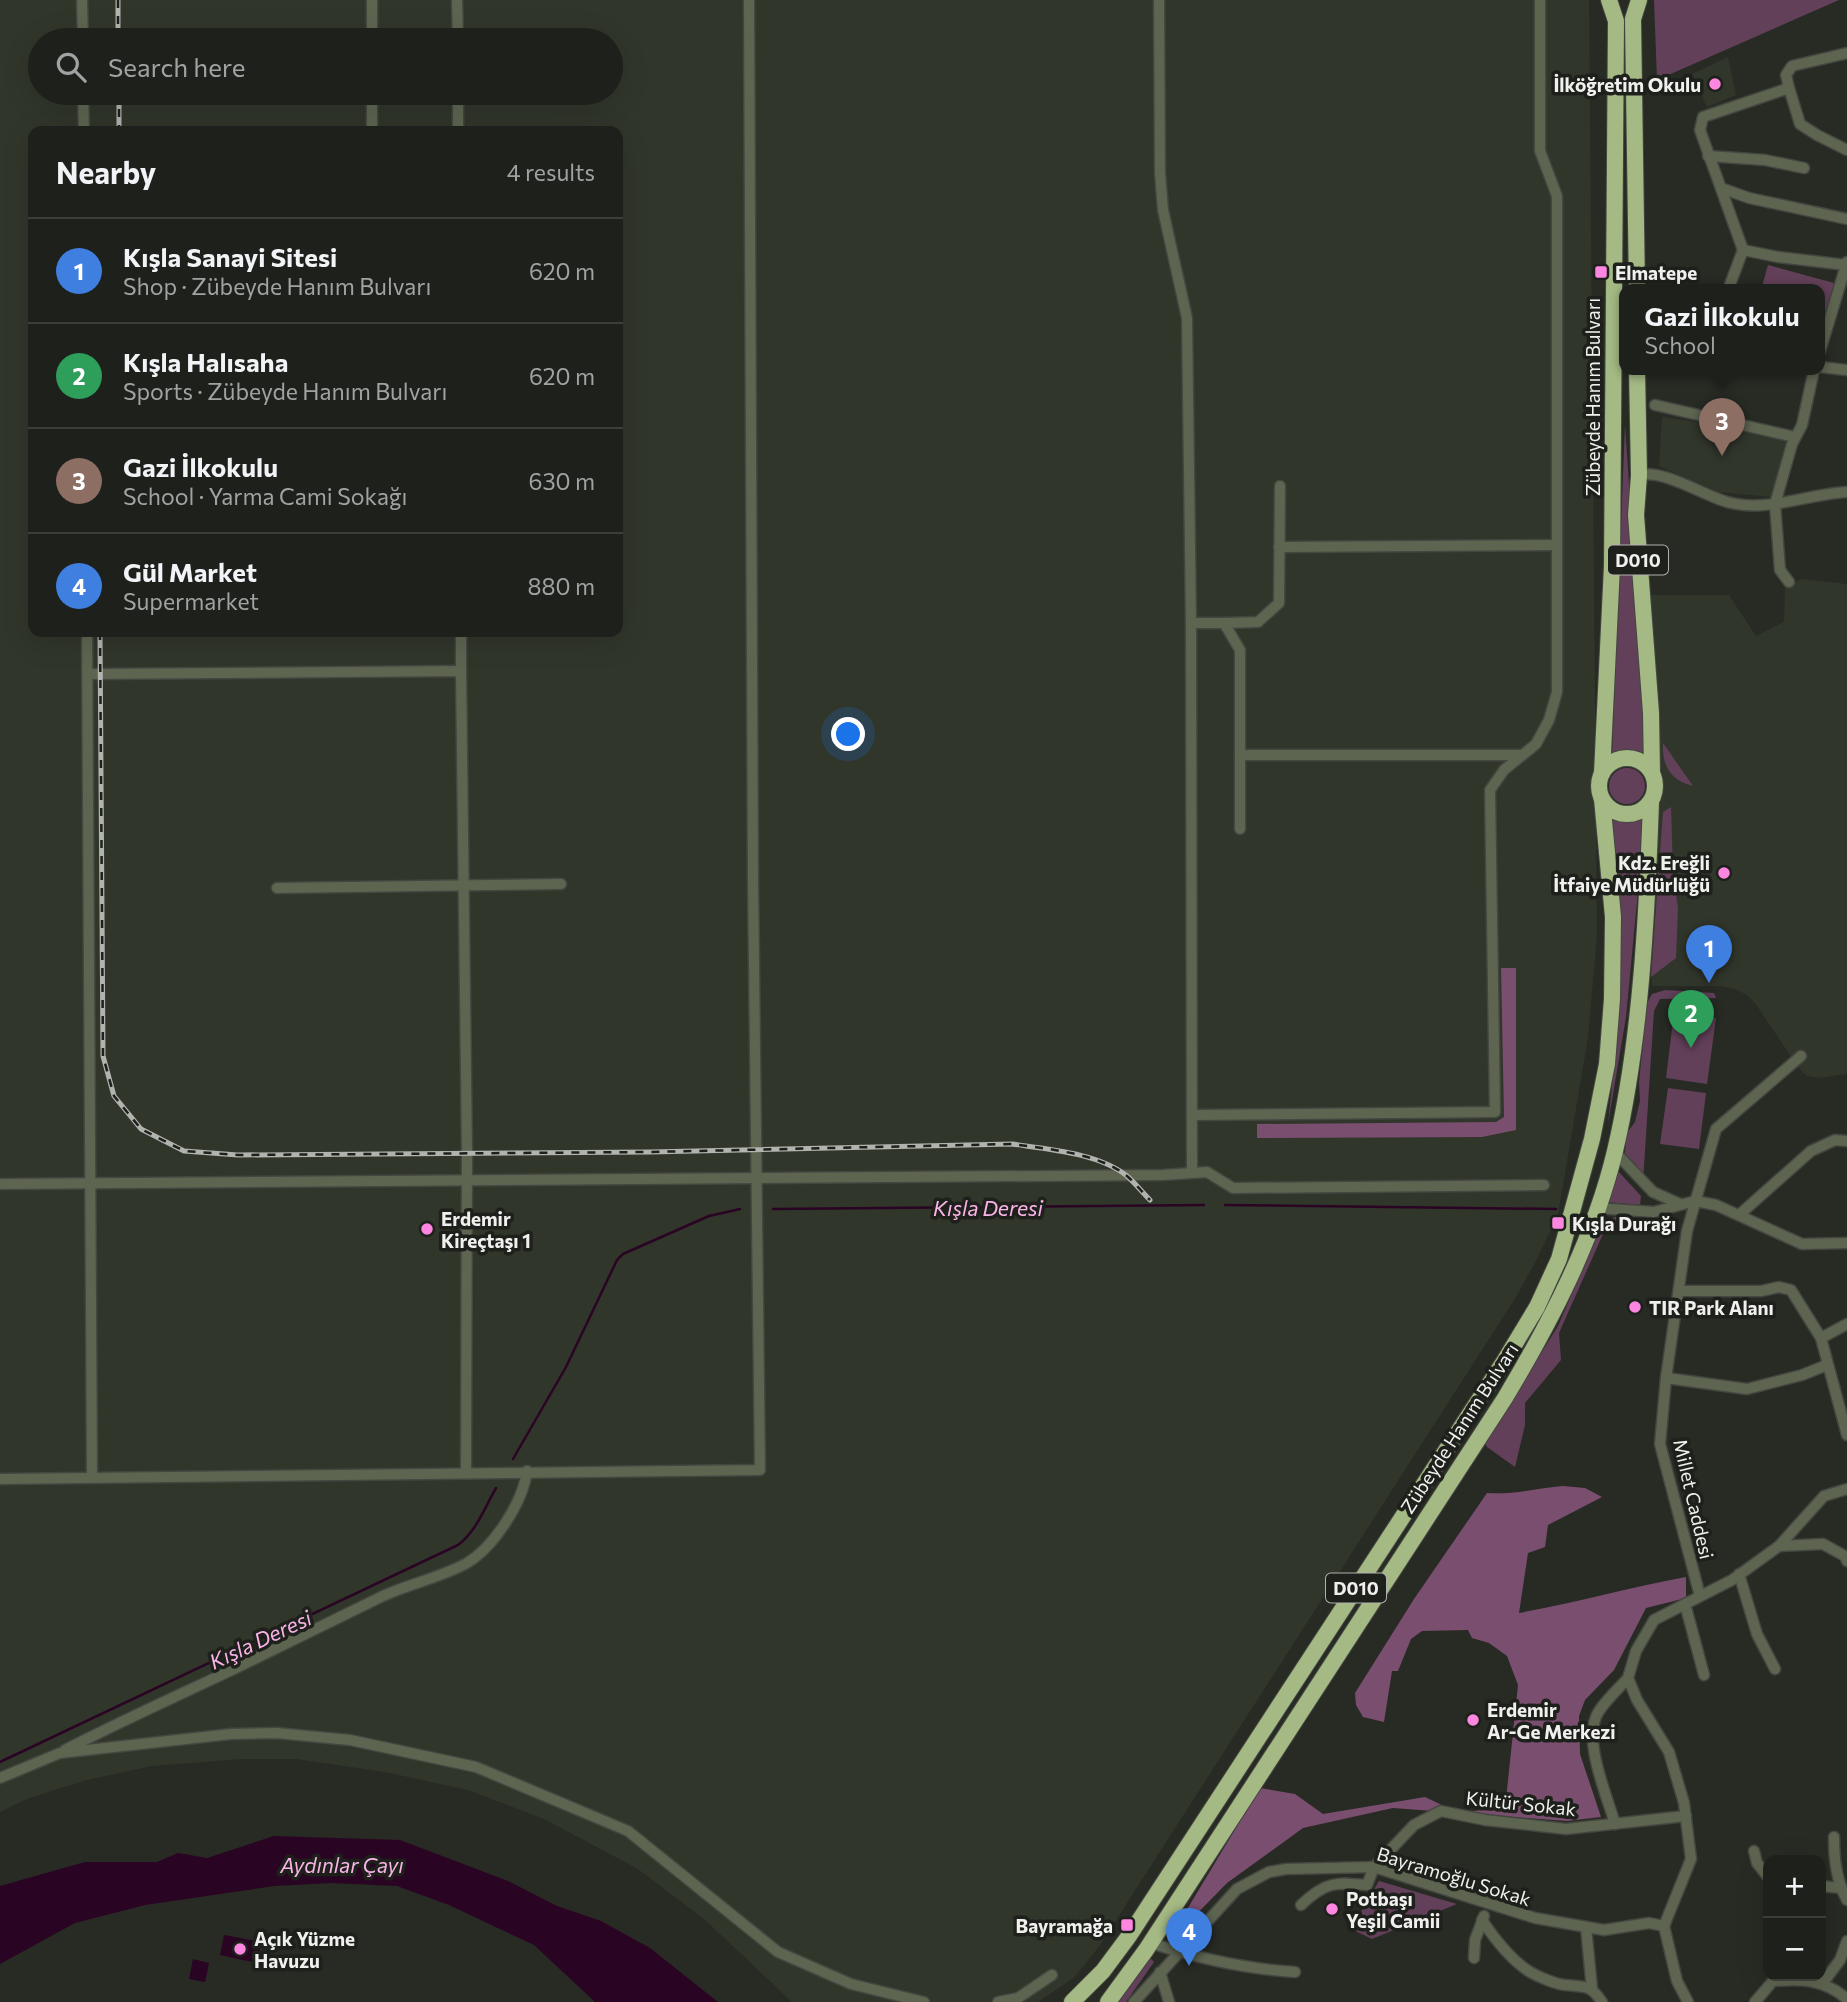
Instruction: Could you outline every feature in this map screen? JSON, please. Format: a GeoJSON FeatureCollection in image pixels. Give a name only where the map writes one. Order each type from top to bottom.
{"type":"FeatureCollection","features":[{"type":"Feature","properties":{"kind":"highway","name":"Zübeyde Hanım Bulvarı"},"geometry":{"type":"LineString","coordinates":[[1072,2002],[1092,1995],[1537,1307],[1559,1259],[1592,1139],[1607,1064],[1612,999],[1613,917],[1599,781],[1602,773],[1612,566],[1616,21],[1609,0]]}},
{"type":"Feature","properties":{"kind":"highway"},"geometry":{"type":"LineString","coordinates":[[1637,284],[1633,19],[1639,0]]}},
{"type":"Feature","properties":{"kind":"highway","name":"Zübeyde Hanım Bulvarı"},"geometry":{"type":"LineString","coordinates":[[1108,2002],[1152,1943],[1505,1398],[1543,1335],[1589,1233],[1615,1152],[1630,1064],[1640,988],[1651,802],[1656,787],[1652,772],[1653,749],[1636,515],[1639,475],[1637,375]]}},
{"type":"Feature","properties":{"kind":"highway"},"geometry":{"type":"LineString","coordinates":[[1602,773],[1614,761],[1622,758],[1640,760],[1652,772]]}},
{"type":"Feature","properties":{"kind":"highway"},"geometry":{"type":"LineString","coordinates":[[1602,799],[1616,812],[1626,814],[1644,809],[1651,802]]}},
{"type":"Feature","properties":{"kind":"street"},"geometry":{"type":"LineString","coordinates":[[82,0],[83,28]]}},
{"type":"Feature","properties":{"kind":"street"},"geometry":{"type":"LineString","coordinates":[[372,0],[372,28]]}},
{"type":"Feature","properties":{"kind":"street"},"geometry":{"type":"LineString","coordinates":[[457,0],[458,28]]}},
{"type":"Feature","properties":{"kind":"street"},"geometry":{"type":"LineString","coordinates":[[0,1479],[760,1470],[749,0]]}},
{"type":"Feature","properties":{"kind":"street"},"geometry":{"type":"LineString","coordinates":[[1158,0],[1160,173],[1163,210],[1187,318],[1191,623],[1192,1173]]}},
{"type":"Feature","properties":{"kind":"street"},"geometry":{"type":"LineString","coordinates":[[1192,1115],[1495,1112],[1490,790],[1504,770],[1536,744],[1549,720],[1557,692],[1557,196],[1540,151],[1540,0]]}},
{"type":"Feature","properties":{"kind":"street"},"geometry":{"type":"LineString","coordinates":[[1847,53],[1792,66],[1787,75],[1788,88],[1800,124],[1847,150]]}},
{"type":"Feature","properties":{"kind":"street"},"geometry":{"type":"LineString","coordinates":[[1730,284],[1743,250],[1699,130],[1703,117],[1788,88]]}},
{"type":"Feature","properties":{"kind":"street"},"geometry":{"type":"LineString","coordinates":[[83,105],[83,126]]}},
{"type":"Feature","properties":{"kind":"street"},"geometry":{"type":"LineString","coordinates":[[372,105],[372,126]]}},
{"type":"Feature","properties":{"kind":"street"},"geometry":{"type":"LineString","coordinates":[[458,105],[458,126]]}},
{"type":"Feature","properties":{"kind":"street"},"geometry":{"type":"LineString","coordinates":[[1708,156],[1765,160],[1804,168]]}},
{"type":"Feature","properties":{"kind":"street"},"geometry":{"type":"LineString","coordinates":[[1721,188],[1749,198],[1847,219]]}},
{"type":"Feature","properties":{"kind":"street"},"geometry":{"type":"LineString","coordinates":[[1743,250],[1778,257],[1847,264],[1825,335]]}},
{"type":"Feature","properties":{"kind":"street"},"geometry":{"type":"LineString","coordinates":[[1825,368],[1847,370]]}},
{"type":"Feature","properties":{"kind":"street"},"geometry":{"type":"LineString","coordinates":[[1788,582],[1780,570],[1776,504],[1801,425],[1813,375]]}},
{"type":"Feature","properties":{"kind":"street"},"geometry":{"type":"LineString","coordinates":[[1655,405],[1796,437]]}},
{"type":"Feature","properties":{"kind":"street"},"geometry":{"type":"LineString","coordinates":[[1639,475],[1653,473],[1731,503],[1776,504],[1818,494],[1847,492]]}},
{"type":"Feature","properties":{"kind":"street"},"geometry":{"type":"LineString","coordinates":[[1191,623],[1258,622],[1279,603],[1280,486]]}},
{"type":"Feature","properties":{"kind":"street"},"geometry":{"type":"LineString","coordinates":[[1279,547],[1557,545]]}},
{"type":"Feature","properties":{"kind":"street"},"geometry":{"type":"LineString","coordinates":[[1223,623],[1240,650],[1240,829]]}},
{"type":"Feature","properties":{"kind":"street"},"geometry":{"type":"LineString","coordinates":[[87,637],[92,1478]]}},
{"type":"Feature","properties":{"kind":"street"},"geometry":{"type":"LineString","coordinates":[[461,637],[467,1181],[466,1472]]}},
{"type":"Feature","properties":{"kind":"street"},"geometry":{"type":"LineString","coordinates":[[88,674],[461,671]]}},
{"type":"Feature","properties":{"kind":"street"},"geometry":{"type":"LineString","coordinates":[[1242,755],[1522,755]]}},
{"type":"Feature","properties":{"kind":"street"},"geometry":{"type":"LineString","coordinates":[[277,888],[561,884]]}},
{"type":"Feature","properties":{"kind":"street","name":"Millet Caddesi"},"geometry":{"type":"LineString","coordinates":[[1699,1597],[1660,1444],[1666,1378],[1687,1231],[1716,1129],[1801,1056]]}},
{"type":"Feature","properties":{"kind":"street"},"geometry":{"type":"LineString","coordinates":[[1739,1216],[1811,1151],[1835,1140],[1847,1141]]}},
{"type":"Feature","properties":{"kind":"street"},"geometry":{"type":"LineString","coordinates":[[1615,1152],[1653,1192],[1680,1204]]}},
{"type":"Feature","properties":{"kind":"street"},"geometry":{"type":"LineString","coordinates":[[0,1184],[1207,1172],[1233,1188],[1544,1185]]}},
{"type":"Feature","properties":{"kind":"street"},"geometry":{"type":"LineString","coordinates":[[1597,1208],[1654,1212],[1695,1201],[1716,1205],[1802,1244],[1847,1243]]}},
{"type":"Feature","properties":{"kind":"street"},"geometry":{"type":"LineString","coordinates":[[1679,1292],[1761,1291],[1779,1287],[1791,1290],[1821,1338],[1847,1435]]}},
{"type":"Feature","properties":{"kind":"street"},"geometry":{"type":"LineString","coordinates":[[1821,1338],[1847,1324]]}},
{"type":"Feature","properties":{"kind":"street"},"geometry":{"type":"LineString","coordinates":[[1666,1378],[1746,1389],[1802,1375],[1827,1365]]}},
{"type":"Feature","properties":{"kind":"street"},"geometry":{"type":"LineString","coordinates":[[0,1778],[60,1753],[118,1722],[386,1595],[467,1563],[490,1544],[512,1512],[522,1493],[527,1471]]}},
{"type":"Feature","properties":{"kind":"street"},"geometry":{"type":"LineString","coordinates":[[1615,1824],[1592,1745],[1595,1719],[1599,1710],[1628,1678],[1636,1651],[1654,1620],[1740,1574],[1779,1546],[1824,1496],[1847,1489]]}},
{"type":"Feature","properties":{"kind":"street"},"geometry":{"type":"LineString","coordinates":[[1779,1546],[1824,1544],[1845,1556],[1847,1561]]}},
{"type":"Feature","properties":{"kind":"street"},"geometry":{"type":"LineString","coordinates":[[1740,1574],[1757,1634],[1775,1669]]}},
{"type":"Feature","properties":{"kind":"street"},"geometry":{"type":"LineString","coordinates":[[1685,1604],[1704,1675]]}},
{"type":"Feature","properties":{"kind":"street"},"geometry":{"type":"LineString","coordinates":[[1628,1678],[1636,1700],[1670,1752],[1686,1816],[1691,1859],[1664,1926],[1677,1981],[1688,2002]]}},
{"type":"Feature","properties":{"kind":"street"},"geometry":{"type":"LineString","coordinates":[[60,1753],[231,1734],[276,1733],[350,1740],[476,1768],[628,1831],[778,1952],[851,1984],[924,2002]]}},
{"type":"Feature","properties":{"kind":"street","name":"Kültür Sokak"},"geometry":{"type":"LineString","coordinates":[[1301,1905],[1314,1892],[1337,1882],[1367,1885],[1374,1867],[1414,1825],[1441,1811],[1485,1820],[1566,1829],[1686,1816]]}},
{"type":"Feature","properties":{"kind":"street"},"geometry":{"type":"LineString","coordinates":[[1834,1837],[1834,1859],[1840,1888],[1847,1900]]}},
{"type":"Feature","properties":{"kind":"street"},"geometry":{"type":"LineString","coordinates":[[1754,1851],[1757,1863],[1763,1871]]}},
{"type":"Feature","properties":{"kind":"street","name":"Bayramoğlu Sokak"},"geometry":{"type":"LineString","coordinates":[[1134,2002],[1237,1888],[1269,1872],[1303,1868],[1374,1867],[1535,1918],[1604,1930],[1649,1923],[1664,1926]]}},
{"type":"Feature","properties":{"kind":"street"},"geometry":{"type":"LineString","coordinates":[[1826,1887],[1840,1888]]}},
{"type":"Feature","properties":{"kind":"street"},"geometry":{"type":"LineString","coordinates":[[1474,1958],[1475,1940],[1491,1904]]}},
{"type":"Feature","properties":{"kind":"street"},"geometry":{"type":"LineString","coordinates":[[1482,1920],[1491,1933],[1530,1972],[1563,1985],[1581,1985],[1592,1989]]}},
{"type":"Feature","properties":{"kind":"street"},"geometry":{"type":"LineString","coordinates":[[1586,1927],[1592,1989],[1602,2002]]}},
{"type":"Feature","properties":{"kind":"street"},"geometry":{"type":"LineString","coordinates":[[1822,1984],[1840,1960],[1847,1941]]}},
{"type":"Feature","properties":{"kind":"street"},"geometry":{"type":"LineString","coordinates":[[1152,1943],[1268,1971],[1295,1972]]}},
{"type":"Feature","properties":{"kind":"street"},"geometry":{"type":"LineString","coordinates":[[1160,1972],[1169,2002]]}},
{"type":"Feature","properties":{"kind":"street"},"geometry":{"type":"LineString","coordinates":[[998,2002],[1018,1998],[1052,1975]]}},
{"type":"Feature","properties":{"kind":"street"},"geometry":{"type":"LineString","coordinates":[[1755,2002],[1773,1981],[1801,1979],[1833,1987],[1847,1998]]}},
{"type":"Feature","properties":{"kind":"shaded area"},"geometry":{"type":"Polygon","coordinates":[[[0,0],[1589,0],[1597,935],[1588,1038],[1558,1214],[1516,1297],[1100,1945],[1075,1977],[1038,2002],[792,2002],[705,1920],[638,1869],[544,1819],[468,1790],[385,1772],[296,1759],[241,1759],[152,1766],[87,1780],[29,1798],[0,1812],[0,0]]]}},
{"type":"Feature","properties":{"kind":"shaded area"},"geometry":{"type":"Polygon","coordinates":[[[1654,0],[1839,0],[1657,80],[1654,0]]]}},
{"type":"Feature","properties":{"kind":"shaded area","name":"İlköğretim Okulu"},"geometry":{"type":"Polygon","coordinates":[[[1728,57],[1736,95],[1707,107],[1692,74],[1728,57]]]}},
{"type":"Feature","properties":{"kind":"shaded area"},"geometry":{"type":"Polygon","coordinates":[[[1768,265],[1834,283],[1825,318],[1825,284],[1763,284],[1768,265]]]}},
{"type":"Feature","properties":{"kind":"shaded area"},"geometry":{"type":"Polygon","coordinates":[[[1662,417],[1713,424],[1786,441],[1771,497],[1719,492],[1659,466],[1662,417]]]}},
{"type":"Feature","properties":{"kind":"shaded area"},"geometry":{"type":"Polygon","coordinates":[[[1625,424],[1647,756],[1629,752],[1612,756],[1625,424]]]}},
{"type":"Feature","properties":{"kind":"shaded area"},"geometry":{"type":"Polygon","coordinates":[[[1801,579],[1847,584],[1847,1074],[1818,1078],[1807,1076],[1798,1067],[1747,995],[1721,986],[1652,986],[1648,876],[1651,802],[1656,787],[1652,772],[1650,704],[1651,595],[1729,595],[1756,636],[1784,622],[1785,588],[1801,579]]]}},
{"type":"Feature","properties":{"kind":"shaded area"},"geometry":{"type":"Polygon","coordinates":[[[1663,743],[1693,786],[1678,780],[1669,771],[1664,759],[1663,743]]]}},
{"type":"Feature","properties":{"kind":"shaded area"},"geometry":{"type":"Polygon","coordinates":[[[1627,768],[1640,773],[1645,786],[1640,799],[1627,804],[1614,799],[1609,786],[1614,773],[1627,768]]]}},
{"type":"Feature","properties":{"kind":"shaded area"},"geometry":{"type":"Polygon","coordinates":[[[1671,807],[1673,874],[1678,908],[1676,958],[1651,977],[1663,812],[1671,807]]]}},
{"type":"Feature","properties":{"kind":"shaded area"},"geometry":{"type":"Polygon","coordinates":[[[1611,817],[1633,820],[1645,817],[1626,1017],[1608,1124],[1619,1017],[1611,817]]]}},
{"type":"Feature","properties":{"kind":"shaded area"},"geometry":{"type":"Polygon","coordinates":[[[1501,968],[1516,968],[1516,1130],[1482,1137],[1257,1138],[1257,1124],[1496,1122],[1504,1117],[1501,968]]]}},
{"type":"Feature","properties":{"kind":"shaded area"},"geometry":{"type":"Polygon","coordinates":[[[1665,990],[1714,993],[1716,998],[1660,999],[1654,1011],[1643,1182],[1625,1154],[1626,1134],[1635,1122],[1640,1101],[1639,1082],[1647,1003],[1652,994],[1665,990]]]}},
{"type":"Feature","properties":{"kind":"shaded area"},"geometry":{"type":"Polygon","coordinates":[[[1674,1013],[1716,1018],[1707,1084],[1666,1078],[1674,1013]]]}},
{"type":"Feature","properties":{"kind":"shaded area"},"geometry":{"type":"Polygon","coordinates":[[[1668,1088],[1706,1093],[1699,1149],[1660,1144],[1668,1088]]]}},
{"type":"Feature","properties":{"kind":"shaded area"},"geometry":{"type":"Polygon","coordinates":[[[1618,1171],[1641,1196],[1640,1205],[1607,1202],[1618,1171]]]}},
{"type":"Feature","properties":{"kind":"shaded area"},"geometry":{"type":"Polygon","coordinates":[[[1611,1218],[1636,1218],[1632,1222],[1609,1225],[1603,1234],[1559,1333],[1561,1360],[1525,1403],[1525,1425],[1515,1467],[1485,1443],[1558,1326],[1601,1227],[1611,1218]]]}},
{"type":"Feature","properties":{"kind":"shaded area"},"geometry":{"type":"Polygon","coordinates":[[[1563,1486],[1585,1488],[1602,1497],[1548,1525],[1545,1547],[1528,1553],[1519,1613],[1686,1577],[1686,1598],[1646,1608],[1614,1670],[1585,1700],[1579,1716],[1580,1754],[1601,1817],[1567,1821],[1393,1808],[1303,1828],[1227,1883],[1185,1926],[1177,1926],[1260,1788],[1295,1794],[1323,1814],[1425,1797],[1444,1806],[1471,1811],[1505,1809],[1518,1685],[1507,1656],[1489,1643],[1472,1638],[1468,1630],[1422,1631],[1411,1639],[1398,1671],[1392,1671],[1384,1722],[1363,1717],[1356,1705],[1355,1693],[1414,1599],[1487,1493],[1563,1486]]]}},
{"type":"Feature","properties":{"kind":"shaded area"},"geometry":{"type":"Polygon","coordinates":[[[1379,1881],[1457,1904],[1372,1939],[1351,1929],[1379,1881]]]}},
{"type":"Feature","properties":{"kind":"shaded area"},"geometry":{"type":"Polygon","coordinates":[[[1148,1956],[1154,1962],[1126,2002],[1116,2002],[1148,1956]]]}},
{"type":"Feature","properties":{"kind":"water","name":"Aydınlar Çayı"},"geometry":{"type":"Polygon","coordinates":[[[274,1836],[400,1840],[508,1881],[557,1906],[601,1921],[650,1948],[718,2002],[595,2002],[534,1945],[449,1905],[397,1886],[331,1883],[274,1886],[145,1905],[75,1923],[0,1964],[0,1886],[85,1862],[157,1862],[178,1853],[207,1858],[274,1836]]]}},
{"type":"Feature","properties":{"kind":"water","name":"Açık Yüzme Havuzu"},"geometry":{"type":"Polygon","coordinates":[[[224,1935],[261,1942],[257,1963],[220,1955],[224,1935]]]}},
{"type":"Feature","properties":{"kind":"water","name":"Açık Yüzme Havuzu"},"geometry":{"type":"Polygon","coordinates":[[[193,1959],[209,1963],[205,1982],[189,1979],[193,1959]]]}},
{"type":"Feature","properties":{"kind":"waterway","name":"Kışla Deresi"},"geometry":{"type":"LineString","coordinates":[[773,1209],[1204,1205]]}},
{"type":"Feature","properties":{"kind":"waterway","name":"Kışla Deresi"},"geometry":{"type":"LineString","coordinates":[[1225,1205],[1556,1209]]}},
{"type":"Feature","properties":{"kind":"waterway","name":"Kışla Deresi"},"geometry":{"type":"LineString","coordinates":[[513,1459],[566,1367],[617,1260],[623,1254],[709,1216],[740,1209]]}},
{"type":"Feature","properties":{"kind":"waterway","name":"Kışla Deresi"},"geometry":{"type":"LineString","coordinates":[[0,1762],[458,1545],[475,1526],[496,1488]]}},
{"type":"Feature","properties":{"kind":"railway"},"geometry":{"type":"LineString","coordinates":[[118,0],[118,28]]}},
{"type":"Feature","properties":{"kind":"railway"},"geometry":{"type":"LineString","coordinates":[[119,105],[119,126]]}},
{"type":"Feature","properties":{"kind":"railway"},"geometry":{"type":"LineString","coordinates":[[100,637],[103,1056],[114,1096],[141,1129],[184,1151],[238,1155],[650,1152],[1012,1144],[1072,1153],[1102,1162],[1127,1176],[1150,1200]]}},
{"type":"Feature","properties":{"kind":"place","name":"İlköğretim Okulu"},"geometry":{"type":"Point","coordinates":[1715,84]}},
{"type":"Feature","properties":{"kind":"place","name":"Elmatepe"},"geometry":{"type":"Point","coordinates":[1601,272]}},
{"type":"Feature","properties":{"kind":"place","name":"Gazi İlkokulu"},"geometry":{"type":"Point","coordinates":[1722,456]}},
{"type":"Feature","properties":{"kind":"place","name":"Kdz. Ereğli İtfaiye Müdürlüğü"},"geometry":{"type":"Point","coordinates":[1724,873]}},
{"type":"Feature","properties":{"kind":"place","name":"Kışla Sanayi Sitesi"},"geometry":{"type":"Point","coordinates":[1709,983]}},
{"type":"Feature","properties":{"kind":"place","name":"Kışla Halısaha"},"geometry":{"type":"Point","coordinates":[1691,1048]}},
{"type":"Feature","properties":{"kind":"place","name":"Kışla Durağı"},"geometry":{"type":"Point","coordinates":[1558,1223]}},
{"type":"Feature","properties":{"kind":"place","name":"Erdemir Kireçtaşı 1"},"geometry":{"type":"Point","coordinates":[427,1229]}},
{"type":"Feature","properties":{"kind":"place","name":"TIR Park Alanı"},"geometry":{"type":"Point","coordinates":[1635,1307]}},
{"type":"Feature","properties":{"kind":"place","name":"Erdemir Ar-Ge Merkezi"},"geometry":{"type":"Point","coordinates":[1473,1720]}},
{"type":"Feature","properties":{"kind":"place","name":"Potbaşı Yeşil Camii"},"geometry":{"type":"Point","coordinates":[1332,1909]}},
{"type":"Feature","properties":{"kind":"place","name":"Bayramağa"},"geometry":{"type":"Point","coordinates":[1127,1925]}},
{"type":"Feature","properties":{"kind":"place","name":"Açık Yüzme Havuzu"},"geometry":{"type":"Point","coordinates":[240,1949]}},
{"type":"Feature","properties":{"kind":"place","name":"Gül Market"},"geometry":{"type":"Point","coordinates":[1189,1966]}}]}
